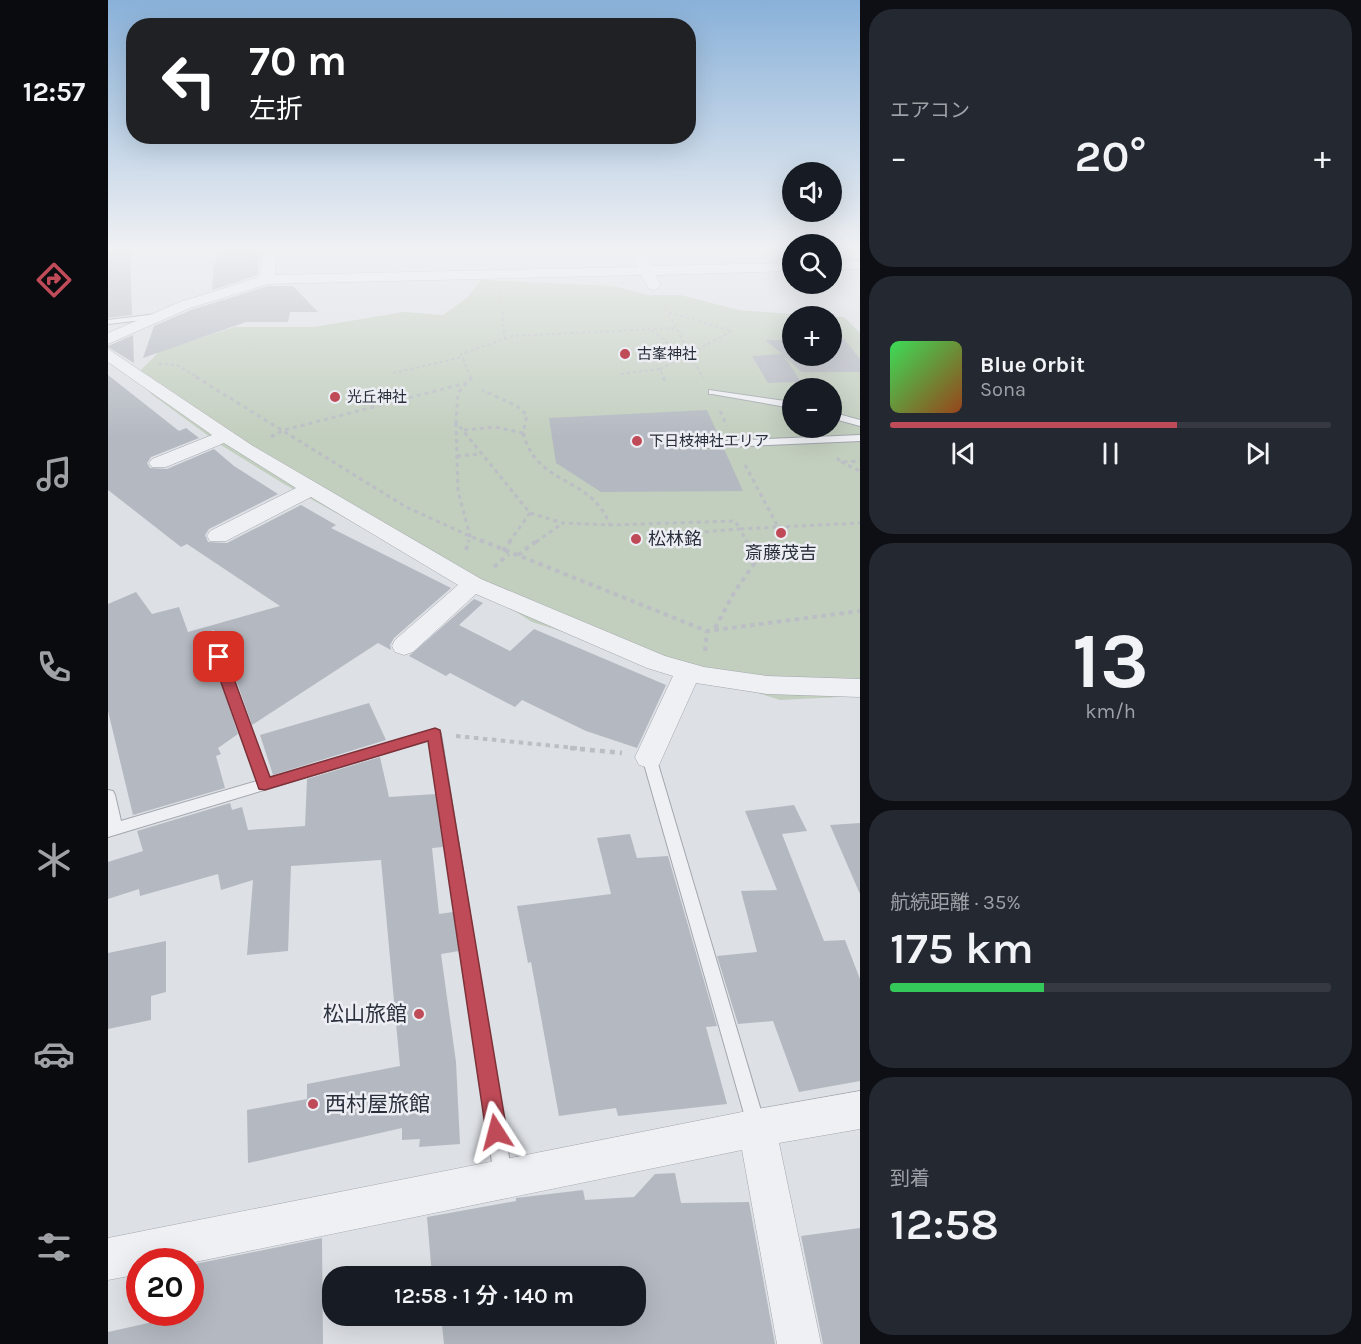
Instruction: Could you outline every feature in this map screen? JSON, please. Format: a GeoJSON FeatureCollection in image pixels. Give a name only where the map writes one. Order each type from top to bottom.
{"type":"FeatureCollection","features":[{"type":"Feature","properties":{"kind":"street"},"geometry":{"type":"LineString","coordinates":[[108,339],[168,312]]}},
{"type":"Feature","properties":{"kind":"street"},"geometry":{"type":"LineString","coordinates":[[108,354],[226,436],[473,584],[656,662],[688,672],[766,685],[860,688]]}},
{"type":"Feature","properties":{"kind":"street"},"geometry":{"type":"LineString","coordinates":[[159,463],[226,436]]}},
{"type":"Feature","properties":{"kind":"street"},"geometry":{"type":"LineString","coordinates":[[218,536],[312,488]]}},
{"type":"Feature","properties":{"kind":"street"},"geometry":{"type":"LineString","coordinates":[[404,646],[473,584]]}},
{"type":"Feature","properties":{"kind":"street"},"geometry":{"type":"LineString","coordinates":[[649,757],[688,672]]}},
{"type":"Feature","properties":{"kind":"street"},"geometry":{"type":"LineString","coordinates":[[108,1259],[757,1128],[860,1110]]}},
{"type":"Feature","properties":{"kind":"street"},"geometry":{"type":"LineString","coordinates":[[757,1128],[799,1344]]}},
{"type":"Feature","properties":{"kind":"lane"},"geometry":{"type":"LineString","coordinates":[[108,322],[159,316]]}},
{"type":"Feature","properties":{"kind":"lane"},"geometry":{"type":"LineString","coordinates":[[712,392],[782,403]]}},
{"type":"Feature","properties":{"kind":"lane"},"geometry":{"type":"LineString","coordinates":[[842,418],[860,423]]}},
{"type":"Feature","properties":{"kind":"lane"},"geometry":{"type":"LineString","coordinates":[[703,445],[860,438]]}},
{"type":"Feature","properties":{"kind":"lane"},"geometry":{"type":"LineString","coordinates":[[212,636],[265,784]]}},
{"type":"Feature","properties":{"kind":"lane"},"geometry":{"type":"LineString","coordinates":[[108,795],[112,830],[435,734],[504,1179]]}},
{"type":"Feature","properties":{"kind":"lane"},"geometry":{"type":"LineString","coordinates":[[649,757],[757,1128]]}},
{"type":"Feature","properties":{"kind":"path"},"geometry":{"type":"LineString","coordinates":[[502,312],[505,339]]}},
{"type":"Feature","properties":{"kind":"path"},"geometry":{"type":"LineString","coordinates":[[667,312],[712,392],[734,443],[778,527]]}},
{"type":"Feature","properties":{"kind":"path"},"geometry":{"type":"LineString","coordinates":[[621,374],[660,369],[732,331],[667,312]]}},
{"type":"Feature","properties":{"kind":"path"},"geometry":{"type":"LineString","coordinates":[[470,536],[458,491],[456,422],[458,393],[472,377],[461,354],[505,339],[675,328]]}},
{"type":"Feature","properties":{"kind":"path"},"geometry":{"type":"LineString","coordinates":[[651,329],[696,366]]}},
{"type":"Feature","properties":{"kind":"path"},"geometry":{"type":"LineString","coordinates":[[640,354],[678,352]]}},
{"type":"Feature","properties":{"kind":"path"},"geometry":{"type":"LineString","coordinates":[[393,373],[463,357]]}},
{"type":"Feature","properties":{"kind":"path"},"geometry":{"type":"LineString","coordinates":[[164,364],[177,365],[284,430],[367,485],[406,507],[503,551],[707,631],[715,628],[860,611]]}},
{"type":"Feature","properties":{"kind":"path"},"geometry":{"type":"LineString","coordinates":[[660,369],[665,382]]}},
{"type":"Feature","properties":{"kind":"path"},"geometry":{"type":"LineString","coordinates":[[284,430],[467,383]]}},
{"type":"Feature","properties":{"kind":"path"},"geometry":{"type":"LineString","coordinates":[[482,390],[517,406],[527,415],[523,433],[526,449],[531,459],[542,469],[575,485],[592,497],[602,506],[610,525]]}},
{"type":"Feature","properties":{"kind":"path"},"geometry":{"type":"LineString","coordinates":[[456,422],[530,513],[563,523],[610,525],[735,521],[754,554],[754,564],[735,591],[715,628]]}},
{"type":"Feature","properties":{"kind":"path"},"geometry":{"type":"LineString","coordinates":[[463,430],[495,428],[523,433]]}},
{"type":"Feature","properties":{"kind":"path"},"geometry":{"type":"LineString","coordinates":[[457,456],[482,454]]}},
{"type":"Feature","properties":{"kind":"path"},"geometry":{"type":"LineString","coordinates":[[841,462],[860,471]]}},
{"type":"Feature","properties":{"kind":"path"},"geometry":{"type":"LineString","coordinates":[[503,551],[530,513]]}},
{"type":"Feature","properties":{"kind":"path"},"geometry":{"type":"LineString","coordinates":[[517,556],[563,523]]}},
{"type":"Feature","properties":{"kind":"path"},"geometry":{"type":"LineString","coordinates":[[649,536],[860,523]]}},
{"type":"Feature","properties":{"kind":"path"},"geometry":{"type":"LineString","coordinates":[[435,734],[590,747],[649,757]]}},
{"type":"Feature","properties":{"kind":"green space"},"geometry":{"type":"Polygon","coordinates":[[[404,312],[443,315],[448,312],[782,313],[782,366],[842,366],[842,317],[844,317],[860,333],[860,696],[780,700],[532,622],[436,561],[345,518],[221,445],[151,394],[140,371],[160,351],[235,327],[314,327],[404,312]]]}},
{"type":"Feature","properties":{"kind":"building"},"geometry":{"type":"Polygon","coordinates":[[[108,312],[132,312],[132,315],[108,318],[108,312]]]}},
{"type":"Feature","properties":{"kind":"building"},"geometry":{"type":"Polygon","coordinates":[[[187,312],[318,312],[290,312],[288,322],[246,322],[143,358],[154,326],[187,312]]]}},
{"type":"Feature","properties":{"kind":"building"},"geometry":{"type":"Polygon","coordinates":[[[133,335],[134,363],[108,347],[133,335]]]}},
{"type":"Feature","properties":{"kind":"building"},"geometry":{"type":"Polygon","coordinates":[[[842,339],[860,359],[860,372],[802,372],[795,366],[842,366],[842,339]]]}},
{"type":"Feature","properties":{"kind":"building"},"geometry":{"type":"Polygon","coordinates":[[[765,340],[782,340],[782,354],[765,340]]]}},
{"type":"Feature","properties":{"kind":"building"},"geometry":{"type":"Polygon","coordinates":[[[782,354],[782,366],[791,366],[798,378],[782,378],[782,383],[768,383],[752,356],[782,354]]]}},
{"type":"Feature","properties":{"kind":"building"},"geometry":{"type":"Polygon","coordinates":[[[108,375],[179,431],[186,428],[199,438],[151,457],[147,463],[150,468],[167,469],[214,449],[234,466],[278,494],[209,529],[205,535],[208,542],[227,543],[301,505],[336,525],[331,528],[451,588],[394,638],[390,645],[391,650],[378,643],[252,725],[220,635],[213,630],[205,634],[238,734],[218,748],[221,754],[216,756],[225,788],[133,815],[108,711],[108,604],[136,592],[152,614],[179,607],[188,632],[280,606],[187,544],[181,547],[108,490],[108,375]]]}},
{"type":"Feature","properties":{"kind":"building","name":"下日枝神社エリア"},"geometry":{"type":"Polygon","coordinates":[[[707,410],[720,439],[703,440],[697,445],[703,450],[724,449],[743,491],[601,492],[556,463],[549,418],[707,410]]]}},
{"type":"Feature","properties":{"kind":"building"},"geometry":{"type":"Polygon","coordinates":[[[474,599],[483,603],[459,625],[510,651],[534,629],[666,685],[637,748],[586,731],[522,700],[515,707],[450,673],[446,676],[409,656],[474,599]]]}},
{"type":"Feature","properties":{"kind":"building"},"geometry":{"type":"Polygon","coordinates":[[[369,703],[386,740],[273,775],[260,735],[369,703]]]}},
{"type":"Feature","properties":{"kind":"building"},"geometry":{"type":"Polygon","coordinates":[[[380,757],[389,797],[436,794],[443,847],[432,848],[439,914],[453,912],[459,951],[441,954],[456,1062],[460,1144],[419,1147],[420,1139],[402,1140],[402,1128],[248,1163],[247,1110],[307,1099],[307,1084],[400,1066],[381,860],[291,866],[288,951],[247,955],[253,880],[221,890],[218,874],[140,896],[139,889],[108,899],[108,862],[143,851],[137,831],[230,803],[232,810],[242,807],[248,830],[305,826],[307,779],[380,757]]]}},
{"type":"Feature","properties":{"kind":"building"},"geometry":{"type":"Polygon","coordinates":[[[794,805],[807,831],[782,834],[824,941],[845,940],[860,979],[860,1081],[799,1092],[773,1021],[738,1024],[717,956],[757,952],[741,891],[777,890],[745,811],[794,805]]]}},
{"type":"Feature","properties":{"kind":"building"},"geometry":{"type":"Polygon","coordinates":[[[860,823],[860,894],[830,825],[860,823]]]}},
{"type":"Feature","properties":{"kind":"building"},"geometry":{"type":"Polygon","coordinates":[[[630,834],[637,858],[668,856],[717,1026],[706,1027],[727,1104],[618,1116],[616,1108],[559,1116],[531,962],[528,963],[517,906],[611,894],[597,838],[630,834]]]}},
{"type":"Feature","properties":{"kind":"building"},"geometry":{"type":"Polygon","coordinates":[[[166,941],[166,992],[151,996],[151,1020],[108,1029],[108,953],[166,941]]]}},
{"type":"Feature","properties":{"kind":"building"},"geometry":{"type":"Polygon","coordinates":[[[675,1173],[681,1203],[749,1202],[775,1344],[444,1344],[442,1326],[646,1326],[646,1266],[431,1266],[427,1217],[516,1201],[516,1198],[583,1190],[585,1200],[634,1197],[655,1174],[675,1173]]]}},
{"type":"Feature","properties":{"kind":"building"},"geometry":{"type":"Polygon","coordinates":[[[860,1228],[860,1344],[823,1344],[801,1236],[860,1228]]]}},
{"type":"Feature","properties":{"kind":"building"},"geometry":{"type":"Polygon","coordinates":[[[322,1238],[323,1344],[108,1344],[108,1332],[135,1326],[204,1326],[204,1262],[322,1238]]]}},
{"type":"Feature","properties":{"kind":"place","name":"古峯神社"},"geometry":{"type":"Point","coordinates":[625,354]}},
{"type":"Feature","properties":{"kind":"place","name":"光丘神社"},"geometry":{"type":"Point","coordinates":[335,397]}},
{"type":"Feature","properties":{"kind":"place","name":"下日枝神社エリア"},"geometry":{"type":"Point","coordinates":[637,441]}},
{"type":"Feature","properties":{"kind":"place","name":"斎藤茂吉"},"geometry":{"type":"Point","coordinates":[781,533]}},
{"type":"Feature","properties":{"kind":"place","name":"松林銘"},"geometry":{"type":"Point","coordinates":[636,539]}},
{"type":"Feature","properties":{"kind":"place","name":"松山旅館"},"geometry":{"type":"Point","coordinates":[419,1014]}},
{"type":"Feature","properties":{"kind":"place","name":"西村屋旅館"},"geometry":{"type":"Point","coordinates":[313,1104]}},
{"type":"Feature","properties":{"kind":"route"},"geometry":{"type":"LineString","coordinates":[[219,657],[265,784],[435,734],[496,1132]]}}]}
